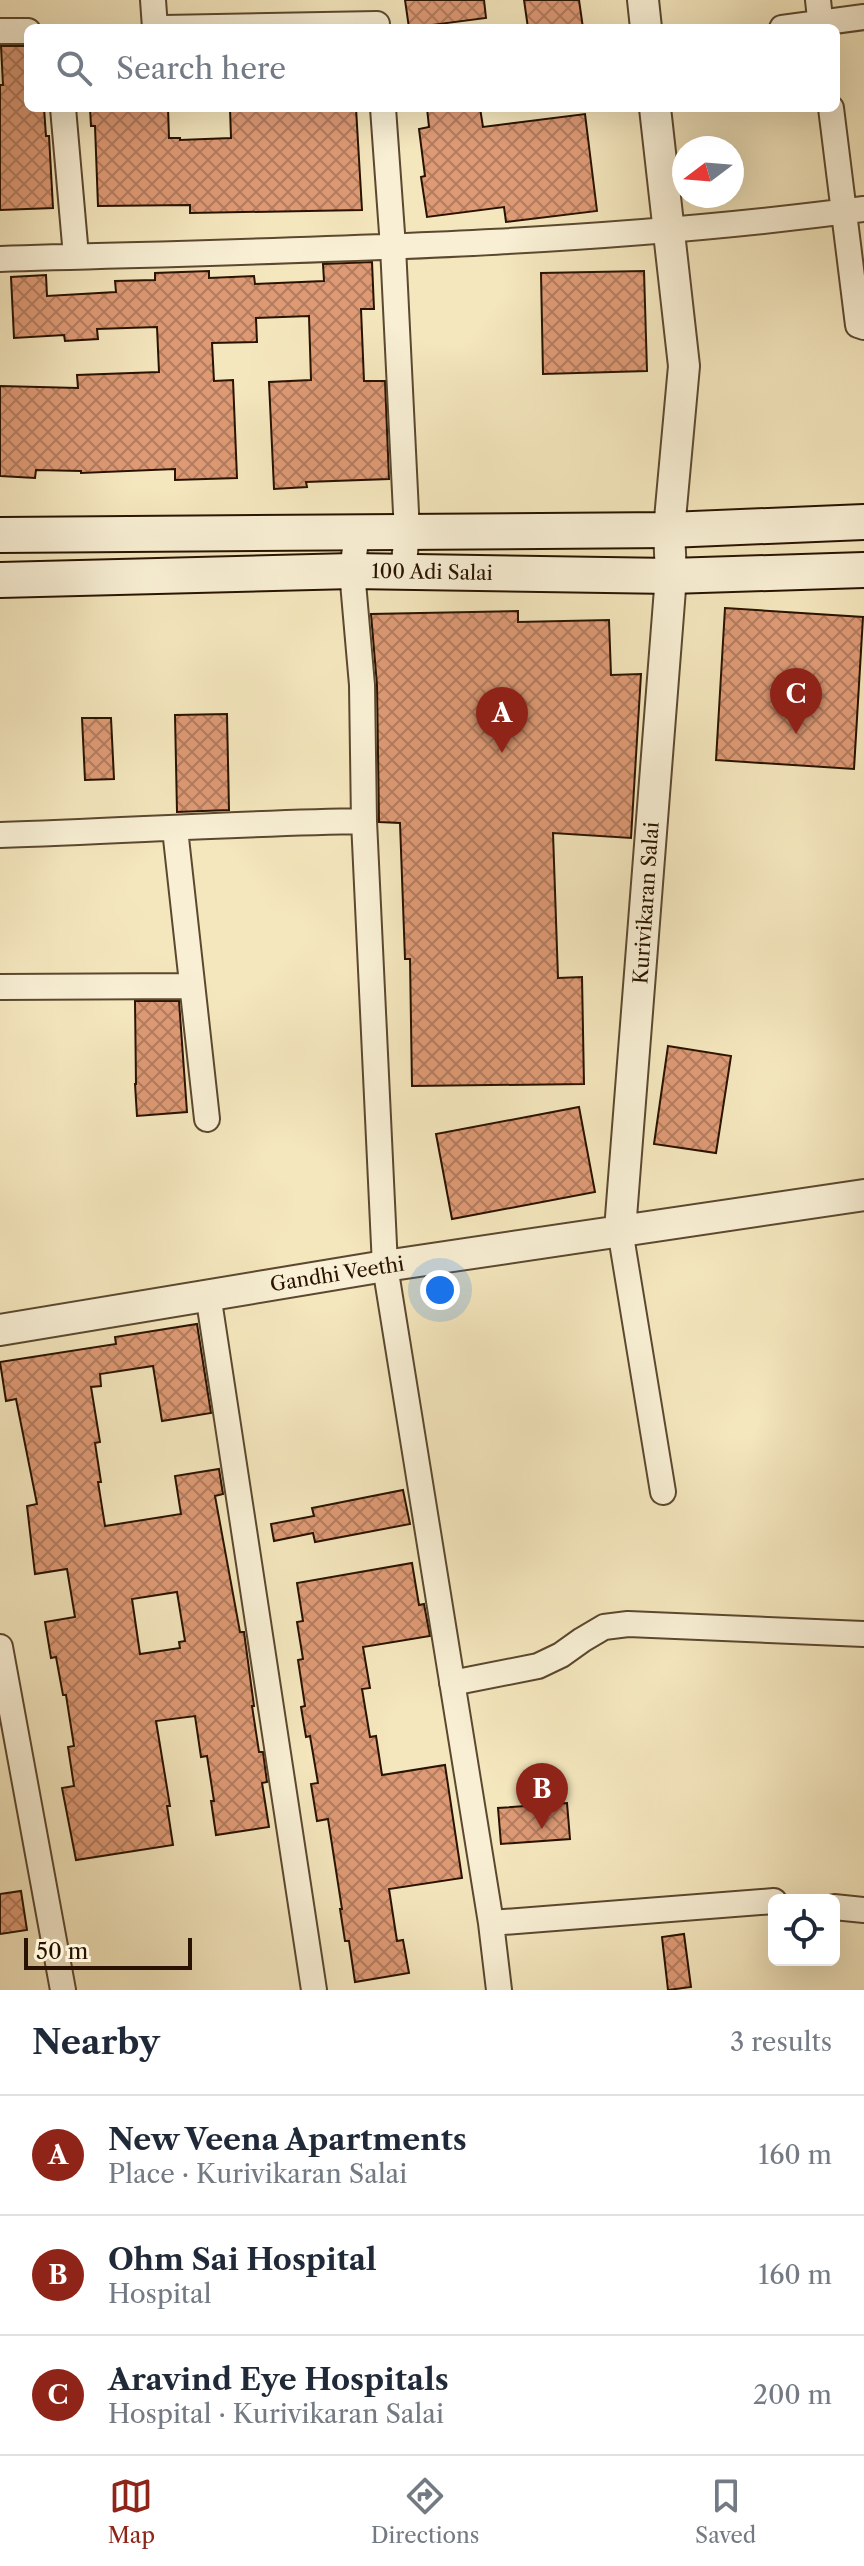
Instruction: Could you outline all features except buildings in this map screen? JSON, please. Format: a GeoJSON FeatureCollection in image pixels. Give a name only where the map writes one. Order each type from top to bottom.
{"type":"FeatureCollection","features":[{"type":"Feature","properties":{"kind":"main road","name":"100 Adi Salai"},"geometry":{"type":"LineString","coordinates":[[0,535],[669,530],[864,522]]}},
{"type":"Feature","properties":{"kind":"main road","name":"100 Adi Salai"},"geometry":{"type":"LineString","coordinates":[[0,580],[352,571],[671,576],[864,570]]}},
{"type":"Feature","properties":{"kind":"street"},"geometry":{"type":"LineString","coordinates":[[153,0],[155,24]]}},
{"type":"Feature","properties":{"kind":"street"},"geometry":{"type":"LineString","coordinates":[[643,0],[646,24]]}},
{"type":"Feature","properties":{"kind":"street"},"geometry":{"type":"LineString","coordinates":[[241,24],[377,17]]}},
{"type":"Feature","properties":{"kind":"street"},"geometry":{"type":"LineString","coordinates":[[795,24],[819,17],[864,17]]}},
{"type":"Feature","properties":{"kind":"street"},"geometry":{"type":"LineString","coordinates":[[0,31],[24,31]]}},
{"type":"Feature","properties":{"kind":"street"},"geometry":{"type":"LineString","coordinates":[[63,112],[76,256]]}},
{"type":"Feature","properties":{"kind":"street"},"geometry":{"type":"LineString","coordinates":[[383,112],[407,533],[403,572]]}},
{"type":"Feature","properties":{"kind":"street","name":"Kurivikaran Salai"},"geometry":{"type":"LineString","coordinates":[[620,1230],[671,576],[669,530],[684,366],[655,112]]}},
{"type":"Feature","properties":{"kind":"street"},"geometry":{"type":"LineString","coordinates":[[832,112],[854,210],[858,325],[864,327]]}},
{"type":"Feature","properties":{"kind":"street"},"geometry":{"type":"LineString","coordinates":[[0,259],[393,247],[668,231],[854,210]]}},
{"type":"Feature","properties":{"kind":"street"},"geometry":{"type":"LineString","coordinates":[[357,533],[352,571],[362,685],[364,821],[385,1266],[491,1923],[499,1990]]}},
{"type":"Feature","properties":{"kind":"street"},"geometry":{"type":"LineString","coordinates":[[0,835],[364,821]]}},
{"type":"Feature","properties":{"kind":"street"},"geometry":{"type":"LineString","coordinates":[[175,829],[207,1119]]}},
{"type":"Feature","properties":{"kind":"street"},"geometry":{"type":"LineString","coordinates":[[0,987],[191,986]]}},
{"type":"Feature","properties":{"kind":"street","name":"Gandhi Veethi"},"geometry":{"type":"LineString","coordinates":[[0,1330],[385,1266],[864,1195]]}},
{"type":"Feature","properties":{"kind":"street"},"geometry":{"type":"LineString","coordinates":[[620,1230],[663,1492]]}},
{"type":"Feature","properties":{"kind":"street"},"geometry":{"type":"LineString","coordinates":[[208,1294],[314,1990]]}},
{"type":"Feature","properties":{"kind":"street"},"geometry":{"type":"LineString","coordinates":[[452,1683],[538,1666],[604,1627],[628,1624],[864,1634]]}},
{"type":"Feature","properties":{"kind":"street"},"geometry":{"type":"LineString","coordinates":[[0,1647],[63,1990]]}},
{"type":"Feature","properties":{"kind":"street"},"geometry":{"type":"LineString","coordinates":[[491,1923],[768,1901]]}},
{"type":"Feature","properties":{"kind":"street"},"geometry":{"type":"LineString","coordinates":[[840,1908],[864,1910]]}},
{"type":"Feature","properties":{"kind":"place","name":"Aravind Eye Hospitals"},"geometry":{"type":"Point","coordinates":[796,734]}},
{"type":"Feature","properties":{"kind":"place","name":"New Veena Apartments"},"geometry":{"type":"Point","coordinates":[502,753]}},
{"type":"Feature","properties":{"kind":"place","name":"Ohm Sai Hospital"},"geometry":{"type":"Point","coordinates":[542,1829]}}]}
